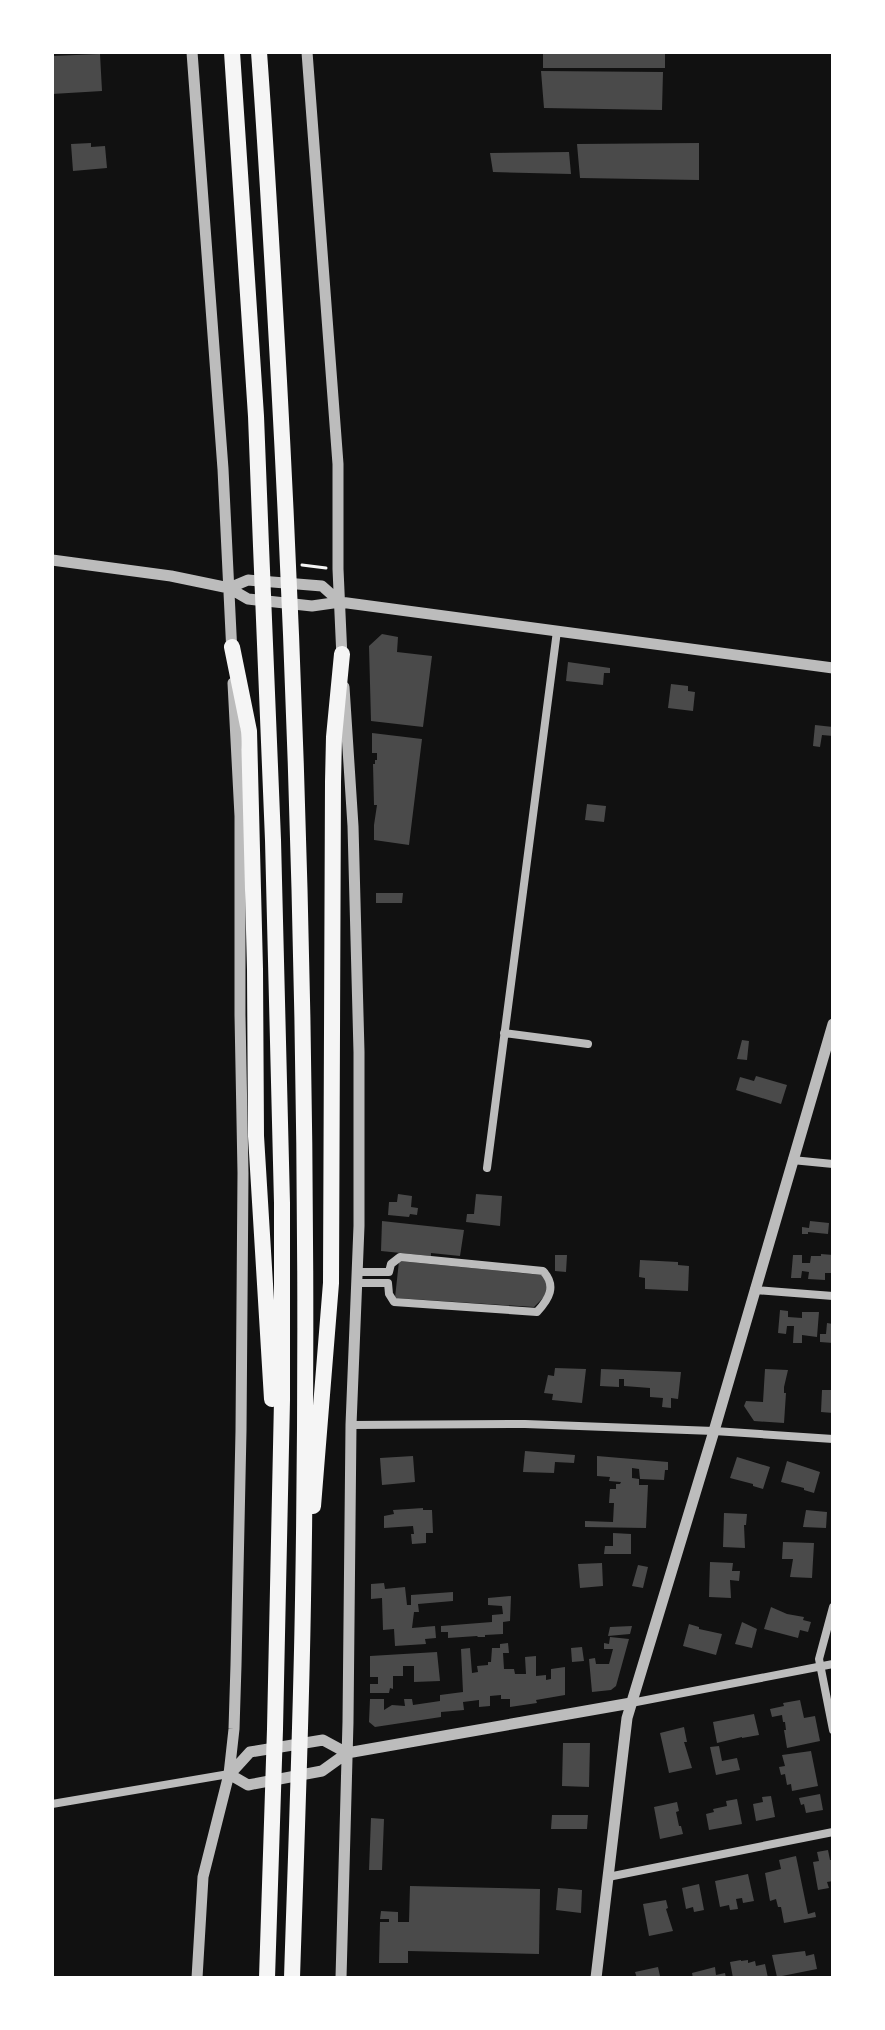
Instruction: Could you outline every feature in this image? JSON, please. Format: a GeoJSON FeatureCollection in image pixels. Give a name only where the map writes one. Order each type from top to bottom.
{"type":"FeatureCollection","features":[{"type":"Feature","properties":{"kind":"highway"},"geometry":{"type":"LineString","coordinates":[[232,52],[256,416],[273,840],[282,1203],[283,1312],[275,1729],[267,1978]]}},
{"type":"Feature","properties":{"kind":"highway"},"geometry":{"type":"LineString","coordinates":[[259,52],[288,546],[299,855],[306,1207],[303,1599],[292,1978]]}},
{"type":"Feature","properties":{"kind":"highway"},"geometry":{"type":"LineString","coordinates":[[232,647],[249,731],[256,1136],[279,1514]]}},
{"type":"Feature","properties":{"kind":"highway"},"geometry":{"type":"LineString","coordinates":[[303,1599],[331,1283],[333,782],[342,654]]}},
{"type":"Feature","properties":{"kind":"street"},"geometry":{"type":"LineString","coordinates":[[192,52],[219,409],[240,816],[243,1173],[234,1729],[229,1774],[203,1877],[197,1978]]}},
{"type":"Feature","properties":{"kind":"street"},"geometry":{"type":"LineString","coordinates":[[307,52],[338,464],[340,602],[353,826],[359,1052],[359,1226],[351,1425],[341,1978]]}},
{"type":"Feature","properties":{"kind":"street"},"geometry":{"type":"LineString","coordinates":[[52,560],[171,576],[229,588],[248,599],[312,606],[340,602],[833,668]]}},
{"type":"Feature","properties":{"kind":"street"},"geometry":{"type":"LineString","coordinates":[[229,588],[248,580],[322,586],[340,602]]}},
{"type":"Feature","properties":{"kind":"street"},"geometry":{"type":"LineString","coordinates":[[487,1168],[557,631]]}},
{"type":"Feature","properties":{"kind":"street"},"geometry":{"type":"LineString","coordinates":[[596,1978],[627,1718],[833,1024]]}},
{"type":"Feature","properties":{"kind":"street"},"geometry":{"type":"LineString","coordinates":[[504,1033],[588,1044]]}},
{"type":"Feature","properties":{"kind":"street"},"geometry":{"type":"LineString","coordinates":[[792,1160],[833,1164]]}},
{"type":"Feature","properties":{"kind":"street"},"geometry":{"type":"LineString","coordinates":[[400,1257],[543,1271],[552,1285],[549,1299],[537,1312],[394,1302],[388,1283],[357,1277],[389,1272],[391,1264],[400,1257]]}},
{"type":"Feature","properties":{"kind":"street"},"geometry":{"type":"LineString","coordinates":[[754,1290],[833,1296]]}},
{"type":"Feature","properties":{"kind":"street"},"geometry":{"type":"LineString","coordinates":[[351,1425],[525,1424],[833,1439]]}},
{"type":"Feature","properties":{"kind":"street"},"geometry":{"type":"LineString","coordinates":[[833,1607],[819,1659],[833,1730]]}},
{"type":"Feature","properties":{"kind":"street"},"geometry":{"type":"LineString","coordinates":[[229,1774],[248,1785],[322,1771],[347,1753],[833,1664]]}},
{"type":"Feature","properties":{"kind":"street"},"geometry":{"type":"LineString","coordinates":[[52,1804],[229,1774],[250,1752],[323,1740],[347,1753]]}},
{"type":"Feature","properties":{"kind":"street"},"geometry":{"type":"LineString","coordinates":[[608,1877],[833,1832]]}},
{"type":"Feature","properties":{"kind":"building"},"geometry":{"type":"Polygon","coordinates":[[[543,52],[665,52],[665,68],[543,68],[543,52]]]}},
{"type":"Feature","properties":{"kind":"building"},"geometry":{"type":"Polygon","coordinates":[[[100,54],[102,91],[52,94],[52,56],[100,54]]]}},
{"type":"Feature","properties":{"kind":"building"},"geometry":{"type":"Polygon","coordinates":[[[541,71],[663,72],[662,110],[544,108],[541,71]]]}},
{"type":"Feature","properties":{"kind":"building"},"geometry":{"type":"Polygon","coordinates":[[[91,143],[91,147],[105,146],[107,168],[73,171],[71,144],[91,143]]]}},
{"type":"Feature","properties":{"kind":"building"},"geometry":{"type":"Polygon","coordinates":[[[699,143],[699,180],[580,178],[577,144],[699,143]]]}},
{"type":"Feature","properties":{"kind":"building"},"geometry":{"type":"Polygon","coordinates":[[[569,152],[571,174],[493,172],[490,153],[569,152]]]}},
{"type":"Feature","properties":{"kind":"building"},"geometry":{"type":"Polygon","coordinates":[[[382,634],[398,637],[397,652],[432,656],[423,727],[371,721],[369,646],[382,634]]]}},
{"type":"Feature","properties":{"kind":"building"},"geometry":{"type":"Polygon","coordinates":[[[568,662],[610,668],[610,673],[604,673],[603,685],[566,681],[568,662]]]}},
{"type":"Feature","properties":{"kind":"building"},"geometry":{"type":"Polygon","coordinates":[[[671,684],[688,686],[688,691],[695,692],[693,711],[668,708],[671,684]]]}},
{"type":"Feature","properties":{"kind":"building"},"geometry":{"type":"Polygon","coordinates":[[[815,725],[833,727],[833,736],[822,735],[820,747],[813,746],[815,725]]]}},
{"type":"Feature","properties":{"kind":"building"},"geometry":{"type":"Polygon","coordinates":[[[372,733],[422,739],[409,845],[374,840],[377,805],[374,805],[373,764],[377,753],[372,753],[372,733]]]}},
{"type":"Feature","properties":{"kind":"building"},"geometry":{"type":"Polygon","coordinates":[[[587,804],[606,806],[604,822],[585,820],[587,804]]]}},
{"type":"Feature","properties":{"kind":"building"},"geometry":{"type":"Polygon","coordinates":[[[376,893],[403,893],[402,903],[376,903],[376,893]]]}},
{"type":"Feature","properties":{"kind":"building"},"geometry":{"type":"Polygon","coordinates":[[[742,1040],[749,1041],[747,1060],[737,1059],[742,1040]]]}},
{"type":"Feature","properties":{"kind":"building"},"geometry":{"type":"Polygon","coordinates":[[[756,1076],[787,1085],[781,1104],[736,1090],[740,1077],[754,1081],[756,1076]]]}},
{"type":"Feature","properties":{"kind":"building"},"geometry":{"type":"Polygon","coordinates":[[[398,1194],[412,1196],[411,1207],[418,1208],[417,1215],[388,1215],[389,1202],[397,1202],[398,1194]]]}},
{"type":"Feature","properties":{"kind":"building"},"geometry":{"type":"Polygon","coordinates":[[[476,1194],[502,1196],[500,1226],[466,1222],[467,1214],[474,1214],[476,1194]]]}},
{"type":"Feature","properties":{"kind":"building"},"geometry":{"type":"Polygon","coordinates":[[[382,1221],[464,1230],[460,1256],[381,1251],[382,1221]]]}},
{"type":"Feature","properties":{"kind":"building"},"geometry":{"type":"Polygon","coordinates":[[[810,1221],[829,1223],[828,1234],[802,1234],[802,1227],[809,1228],[810,1221]]]}},
{"type":"Feature","properties":{"kind":"building"},"geometry":{"type":"Polygon","coordinates":[[[555,1255],[567,1255],[566,1272],[555,1271],[555,1255]]]}},
{"type":"Feature","properties":{"kind":"building"},"geometry":{"type":"Polygon","coordinates":[[[793,1255],[802,1255],[802,1263],[810,1263],[811,1256],[833,1255],[833,1273],[825,1273],[825,1280],[808,1279],[809,1272],[802,1271],[801,1278],[791,1278],[793,1255]]]}},
{"type":"Feature","properties":{"kind":"building"},"geometry":{"type":"Polygon","coordinates":[[[640,1260],[678,1262],[678,1265],[689,1266],[688,1291],[645,1289],[645,1278],[639,1277],[640,1260]]]}},
{"type":"Feature","properties":{"kind":"building"},"geometry":{"type":"Polygon","coordinates":[[[399,1261],[542,1275],[548,1285],[545,1296],[534,1307],[395,1298],[399,1261]]]}},
{"type":"Feature","properties":{"kind":"building"},"geometry":{"type":"Polygon","coordinates":[[[780,1310],[788,1311],[788,1317],[802,1318],[802,1312],[819,1312],[817,1337],[802,1335],[802,1343],[793,1343],[794,1326],[787,1326],[786,1334],[778,1333],[780,1310]]]}},
{"type":"Feature","properties":{"kind":"building"},"geometry":{"type":"Polygon","coordinates":[[[827,1323],[833,1324],[833,1343],[820,1342],[820,1334],[826,1334],[827,1323]]]}},
{"type":"Feature","properties":{"kind":"building"},"geometry":{"type":"Polygon","coordinates":[[[555,1368],[586,1369],[582,1403],[552,1400],[553,1394],[544,1393],[548,1375],[554,1376],[555,1368]]]}},
{"type":"Feature","properties":{"kind":"building"},"geometry":{"type":"Polygon","coordinates":[[[601,1369],[681,1372],[678,1399],[671,1398],[671,1408],[662,1407],[663,1398],[650,1397],[650,1388],[624,1386],[624,1379],[619,1379],[619,1387],[600,1386],[601,1369]]]}},
{"type":"Feature","properties":{"kind":"building"},"geometry":{"type":"Polygon","coordinates":[[[765,1369],[788,1370],[784,1387],[784,1423],[754,1421],[744,1406],[746,1401],[763,1402],[765,1369]]]}},
{"type":"Feature","properties":{"kind":"building"},"geometry":{"type":"Polygon","coordinates":[[[822,1390],[833,1390],[833,1413],[821,1412],[822,1390]]]}},
{"type":"Feature","properties":{"kind":"building"},"geometry":{"type":"Polygon","coordinates":[[[525,1451],[575,1455],[574,1463],[555,1462],[554,1473],[523,1472],[525,1451]]]}},
{"type":"Feature","properties":{"kind":"building"},"geometry":{"type":"Polygon","coordinates":[[[413,1456],[415,1482],[382,1485],[380,1458],[413,1456]]]}},
{"type":"Feature","properties":{"kind":"building"},"geometry":{"type":"Polygon","coordinates":[[[597,1456],[668,1462],[664,1480],[640,1479],[639,1469],[632,1468],[632,1478],[639,1479],[639,1485],[648,1485],[646,1528],[585,1527],[585,1521],[613,1522],[614,1503],[609,1503],[610,1489],[616,1489],[616,1484],[621,1482],[597,1476],[597,1456]]]}},
{"type":"Feature","properties":{"kind":"building"},"geometry":{"type":"Polygon","coordinates":[[[737,1457],[770,1467],[763,1489],[730,1478],[737,1457]]]}},
{"type":"Feature","properties":{"kind":"building"},"geometry":{"type":"Polygon","coordinates":[[[787,1461],[820,1472],[814,1493],[781,1482],[787,1461]]]}},
{"type":"Feature","properties":{"kind":"building"},"geometry":{"type":"Polygon","coordinates":[[[393,1510],[432,1510],[433,1533],[426,1533],[426,1543],[412,1544],[413,1526],[384,1528],[384,1516],[394,1514],[393,1510]]]}},
{"type":"Feature","properties":{"kind":"building"},"geometry":{"type":"Polygon","coordinates":[[[806,1510],[827,1512],[826,1528],[803,1527],[806,1510]]]}},
{"type":"Feature","properties":{"kind":"building"},"geometry":{"type":"Polygon","coordinates":[[[724,1513],[747,1514],[745,1548],[723,1547],[724,1513]]]}},
{"type":"Feature","properties":{"kind":"building"},"geometry":{"type":"Polygon","coordinates":[[[613,1533],[631,1534],[631,1554],[604,1554],[605,1546],[613,1546],[613,1533]]]}},
{"type":"Feature","properties":{"kind":"building"},"geometry":{"type":"Polygon","coordinates":[[[783,1542],[814,1543],[812,1578],[790,1577],[793,1559],[782,1559],[783,1542]]]}},
{"type":"Feature","properties":{"kind":"building"},"geometry":{"type":"Polygon","coordinates":[[[710,1562],[733,1563],[732,1571],[740,1571],[739,1581],[730,1580],[731,1598],[709,1597],[710,1562]]]}},
{"type":"Feature","properties":{"kind":"building"},"geometry":{"type":"Polygon","coordinates":[[[602,1563],[603,1586],[580,1588],[578,1564],[602,1563]]]}},
{"type":"Feature","properties":{"kind":"building"},"geometry":{"type":"Polygon","coordinates":[[[638,1565],[648,1567],[643,1588],[632,1586],[638,1565]]]}},
{"type":"Feature","properties":{"kind":"building"},"geometry":{"type":"Polygon","coordinates":[[[384,1583],[385,1589],[405,1587],[407,1605],[411,1605],[411,1595],[453,1592],[453,1601],[418,1604],[419,1612],[414,1612],[412,1628],[435,1626],[436,1638],[425,1639],[426,1644],[395,1646],[394,1629],[383,1630],[382,1598],[371,1599],[371,1584],[384,1583]]]}},
{"type":"Feature","properties":{"kind":"building"},"geometry":{"type":"Polygon","coordinates":[[[511,1596],[510,1621],[503,1622],[503,1634],[448,1638],[448,1632],[441,1632],[441,1626],[492,1622],[492,1615],[503,1614],[502,1606],[488,1605],[488,1598],[511,1596]]]}},
{"type":"Feature","properties":{"kind":"building"},"geometry":{"type":"Polygon","coordinates":[[[771,1607],[804,1617],[803,1620],[811,1622],[808,1632],[800,1630],[798,1638],[764,1629],[771,1607]]]}},
{"type":"Feature","properties":{"kind":"building"},"geometry":{"type":"Polygon","coordinates":[[[742,1622],[757,1629],[752,1648],[735,1644],[742,1622]]]}},
{"type":"Feature","properties":{"kind":"building"},"geometry":{"type":"Polygon","coordinates":[[[689,1624],[722,1634],[716,1655],[683,1646],[689,1624]]]}},
{"type":"Feature","properties":{"kind":"building"},"geometry":{"type":"Polygon","coordinates":[[[632,1626],[630,1634],[608,1636],[610,1627],[632,1626]]]}},
{"type":"Feature","properties":{"kind":"building"},"geometry":{"type":"Polygon","coordinates":[[[610,1637],[629,1639],[616,1686],[611,1690],[592,1692],[589,1659],[595,1658],[596,1664],[609,1664],[613,1649],[604,1649],[604,1643],[609,1644],[610,1637]]]}},
{"type":"Feature","properties":{"kind":"building"},"geometry":{"type":"Polygon","coordinates":[[[508,1643],[509,1653],[503,1653],[504,1669],[514,1669],[515,1674],[526,1674],[525,1657],[536,1656],[536,1676],[546,1675],[546,1680],[551,1679],[551,1669],[565,1667],[565,1695],[510,1707],[510,1699],[501,1699],[501,1695],[490,1696],[490,1706],[479,1707],[479,1700],[463,1702],[464,1710],[441,1712],[441,1717],[375,1727],[369,1722],[370,1699],[384,1699],[384,1710],[392,1705],[405,1706],[404,1699],[412,1699],[413,1705],[440,1701],[440,1695],[463,1692],[461,1649],[470,1648],[472,1673],[478,1672],[477,1666],[491,1662],[492,1648],[508,1643]]]}},
{"type":"Feature","properties":{"kind":"building"},"geometry":{"type":"Polygon","coordinates":[[[582,1647],[584,1661],[572,1662],[571,1648],[582,1647]]]}},
{"type":"Feature","properties":{"kind":"building"},"geometry":{"type":"Polygon","coordinates":[[[437,1652],[440,1681],[414,1682],[414,1666],[403,1666],[403,1676],[393,1676],[393,1689],[390,1688],[389,1693],[370,1693],[370,1684],[378,1684],[378,1677],[370,1677],[370,1656],[437,1652]]]}},
{"type":"Feature","properties":{"kind":"building"},"geometry":{"type":"Polygon","coordinates":[[[800,1700],[804,1718],[815,1716],[820,1741],[787,1748],[782,1715],[772,1717],[770,1709],[800,1700]]]}},
{"type":"Feature","properties":{"kind":"building"},"geometry":{"type":"Polygon","coordinates":[[[754,1714],[759,1735],[717,1743],[713,1722],[754,1714]]]}},
{"type":"Feature","properties":{"kind":"building"},"geometry":{"type":"Polygon","coordinates":[[[684,1727],[687,1742],[684,1742],[692,1768],[669,1773],[660,1733],[684,1727]]]}},
{"type":"Feature","properties":{"kind":"building"},"geometry":{"type":"Polygon","coordinates":[[[563,1743],[590,1743],[589,1787],[562,1786],[563,1743]]]}},
{"type":"Feature","properties":{"kind":"building"},"geometry":{"type":"Polygon","coordinates":[[[719,1746],[722,1761],[737,1758],[740,1770],[716,1775],[710,1747],[719,1746]]]}},
{"type":"Feature","properties":{"kind":"building"},"geometry":{"type":"Polygon","coordinates":[[[811,1751],[818,1786],[792,1791],[785,1774],[781,1775],[779,1767],[785,1766],[782,1755],[811,1751]]]}},
{"type":"Feature","properties":{"kind":"building"},"geometry":{"type":"Polygon","coordinates":[[[820,1794],[823,1810],[806,1813],[799,1798],[820,1794]]]}},
{"type":"Feature","properties":{"kind":"building"},"geometry":{"type":"Polygon","coordinates":[[[771,1796],[775,1817],[756,1821],[753,1804],[763,1802],[762,1797],[771,1796]]]}},
{"type":"Feature","properties":{"kind":"building"},"geometry":{"type":"Polygon","coordinates":[[[737,1799],[742,1824],[709,1830],[706,1814],[727,1806],[726,1801],[737,1799]]]}},
{"type":"Feature","properties":{"kind":"building"},"geometry":{"type":"Polygon","coordinates":[[[677,1802],[679,1811],[676,1812],[683,1834],[660,1839],[654,1807],[677,1802]]]}},
{"type":"Feature","properties":{"kind":"building"},"geometry":{"type":"Polygon","coordinates":[[[552,1815],[588,1815],[587,1829],[551,1829],[552,1815]]]}},
{"type":"Feature","properties":{"kind":"building"},"geometry":{"type":"Polygon","coordinates":[[[371,1818],[384,1819],[382,1870],[369,1870],[371,1818]]]}},
{"type":"Feature","properties":{"kind":"building"},"geometry":{"type":"Polygon","coordinates":[[[828,1850],[830,1860],[833,1860],[833,1881],[827,1882],[829,1888],[818,1890],[813,1862],[819,1861],[817,1852],[828,1850]]]}},
{"type":"Feature","properties":{"kind":"building"},"geometry":{"type":"Polygon","coordinates":[[[796,1856],[808,1914],[815,1912],[816,1917],[784,1923],[776,1899],[770,1901],[765,1873],[781,1869],[779,1860],[796,1856]]]}},
{"type":"Feature","properties":{"kind":"building"},"geometry":{"type":"Polygon","coordinates":[[[748,1874],[754,1901],[743,1903],[742,1898],[736,1899],[738,1909],[730,1910],[729,1905],[720,1907],[715,1881],[748,1874]]]}},
{"type":"Feature","properties":{"kind":"building"},"geometry":{"type":"Polygon","coordinates":[[[699,1884],[704,1910],[694,1912],[693,1907],[686,1909],[682,1888],[699,1884]]]}},
{"type":"Feature","properties":{"kind":"building"},"geometry":{"type":"Polygon","coordinates":[[[410,1886],[540,1889],[539,1954],[408,1951],[408,1963],[379,1963],[380,1922],[389,1922],[389,1919],[380,1919],[381,1911],[398,1912],[398,1922],[409,1922],[410,1886]]]}},
{"type":"Feature","properties":{"kind":"building"},"geometry":{"type":"Polygon","coordinates":[[[558,1888],[582,1890],[581,1913],[556,1910],[558,1888]]]}},
{"type":"Feature","properties":{"kind":"building"},"geometry":{"type":"Polygon","coordinates":[[[666,1900],[673,1931],[649,1936],[643,1904],[666,1900]]]}},
{"type":"Feature","properties":{"kind":"building"},"geometry":{"type":"Polygon","coordinates":[[[805,1951],[806,1956],[814,1954],[817,1969],[777,1977],[772,1955],[805,1951]]]}},
{"type":"Feature","properties":{"kind":"building"},"geometry":{"type":"Polygon","coordinates":[[[748,1960],[748,1963],[755,1961],[756,1966],[765,1964],[768,1978],[733,1978],[730,1962],[748,1960]]]}},
{"type":"Feature","properties":{"kind":"building"},"geometry":{"type":"Polygon","coordinates":[[[658,1967],[660,1976],[657,1978],[637,1978],[635,1972],[658,1967]]]}},
{"type":"Feature","properties":{"kind":"building"},"geometry":{"type":"Polygon","coordinates":[[[715,1967],[716,1975],[725,1973],[726,1978],[693,1978],[692,1973],[715,1967]]]}}]}
